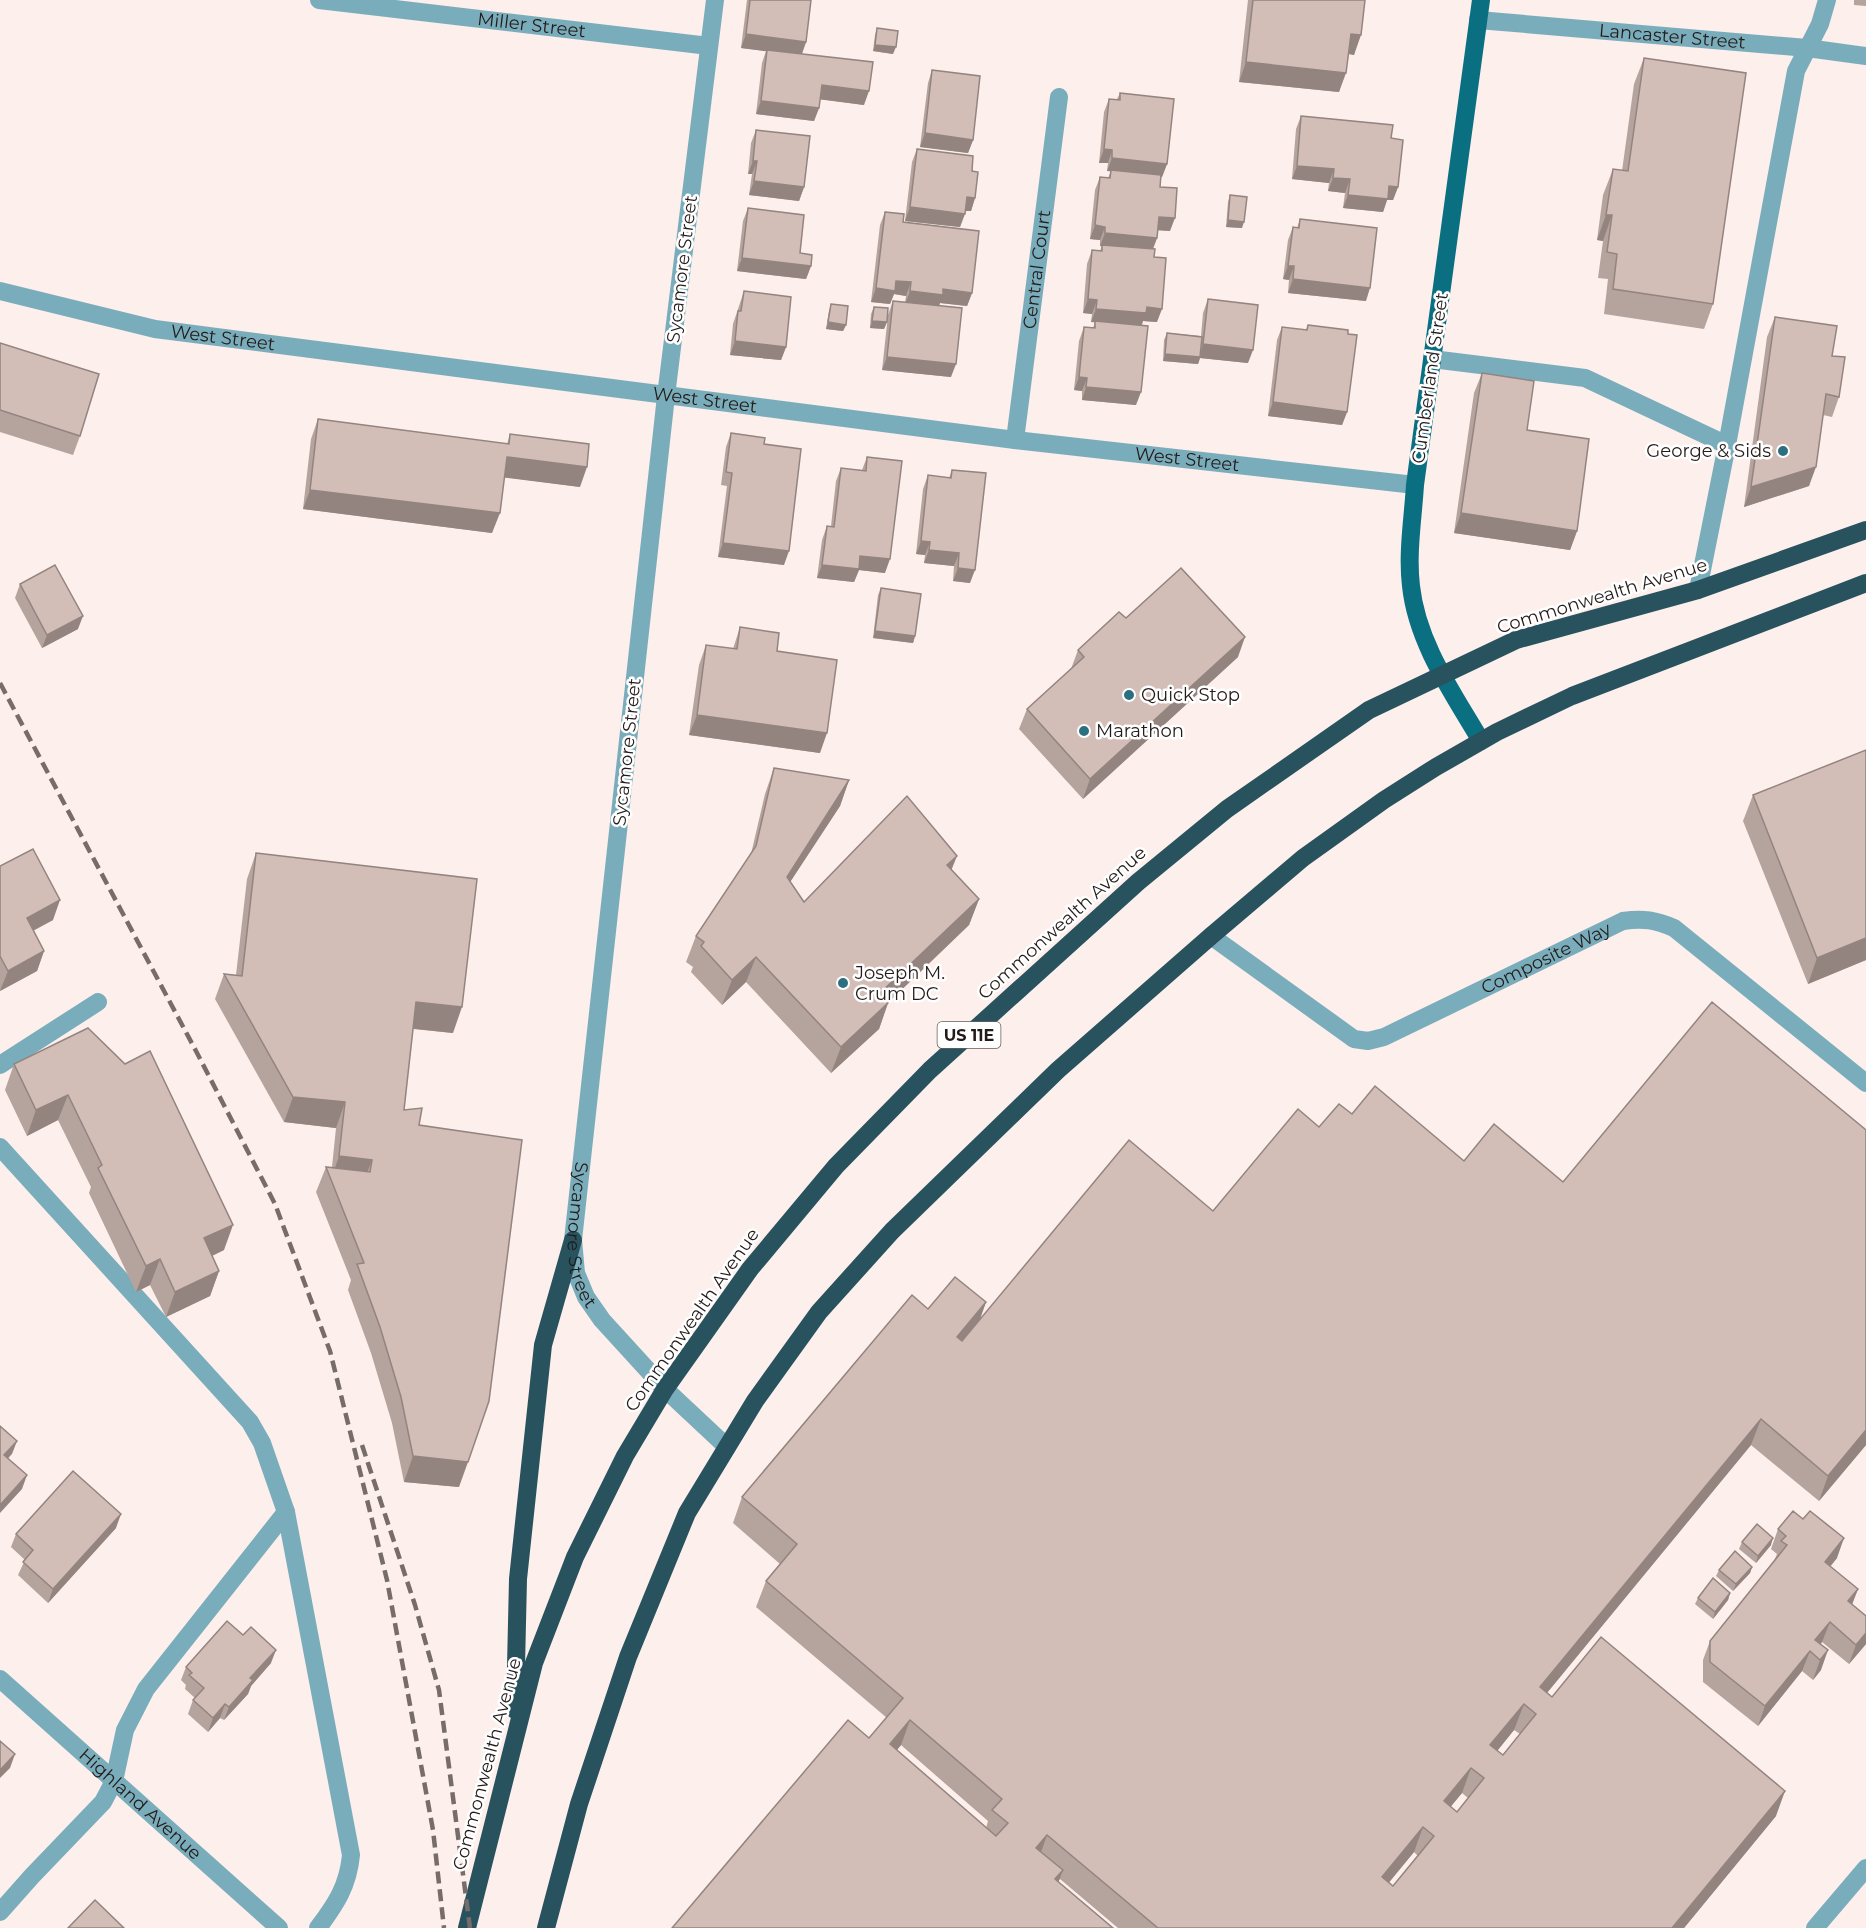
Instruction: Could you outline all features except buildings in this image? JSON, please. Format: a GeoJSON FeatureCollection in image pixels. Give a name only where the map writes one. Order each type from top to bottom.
{"type":"FeatureCollection","features":[{"type":"Feature","properties":{"kind":"highway","name":"Commonwealth Avenue"},"geometry":{"type":"LineString","coordinates":[[467,1928],[534,1663],[575,1557],[625,1456],[665,1389],[750,1269],[836,1166],[930,1070],[1138,882],[1227,809],[1369,710],[1516,640],[1698,590],[1866,530]]}},
{"type":"Feature","properties":{"kind":"highway"},"geometry":{"type":"LineString","coordinates":[[546,1928],[579,1804],[628,1657],[687,1513],[754,1401],[819,1312],[892,1231],[1058,1070],[1303,858],[1384,800],[1481,741],[1572,696],[1866,583]]}},
{"type":"Feature","properties":{"kind":"highway"},"geometry":{"type":"LineString","coordinates":[[514,1740],[518,1579],[543,1345],[573,1240]]}},
{"type":"Feature","properties":{"kind":"main road","name":"Cumberland Street"},"geometry":{"type":"LineString","coordinates":[[1480,0],[1415,485],[1410,561],[1411,587],[1421,630],[1442,674],[1481,741]]}},
{"type":"Feature","properties":{"kind":"street","name":"Miller Street"},"geometry":{"type":"LineString","coordinates":[[319,0],[709,46]]}},
{"type":"Feature","properties":{"kind":"street","name":"Sycamore Street"},"geometry":{"type":"LineString","coordinates":[[715,0],[666,396],[573,1240],[576,1273],[586,1297],[602,1320],[665,1389],[727,1447]]}},
{"type":"Feature","properties":{"kind":"street"},"geometry":{"type":"LineString","coordinates":[[1698,590],[1796,71],[1820,24],[1827,0]]}},
{"type":"Feature","properties":{"kind":"street","name":"Lancaster Street"},"geometry":{"type":"LineString","coordinates":[[1478,20],[1807,48],[1866,56]]}},
{"type":"Feature","properties":{"kind":"street","name":"Central Court"},"geometry":{"type":"LineString","coordinates":[[1015,440],[1059,97]]}},
{"type":"Feature","properties":{"kind":"street","name":"West Street"},"geometry":{"type":"LineString","coordinates":[[0,291],[155,329],[1015,440],[1415,485]]}},
{"type":"Feature","properties":{"kind":"street"},"geometry":{"type":"LineString","coordinates":[[1432,359],[1585,378],[1727,445]]}},
{"type":"Feature","properties":{"kind":"street","name":"Composite Way"},"geometry":{"type":"LineString","coordinates":[[1211,936],[1354,1039],[1368,1041],[1384,1037],[1623,921],[1641,918],[1657,920],[1674,928],[1866,1083]]}},
{"type":"Feature","properties":{"kind":"street"},"geometry":{"type":"LineString","coordinates":[[0,1065],[98,1002]]}},
{"type":"Feature","properties":{"kind":"street"},"geometry":{"type":"LineString","coordinates":[[0,1147],[250,1422],[262,1443],[286,1512],[351,1855],[349,1874],[337,1902],[318,1928]]}},
{"type":"Feature","properties":{"kind":"street"},"geometry":{"type":"LineString","coordinates":[[0,1912],[104,1802],[114,1780],[124,1730],[146,1689],[286,1512]]}},
{"type":"Feature","properties":{"kind":"street","name":"Highland Avenue"},"geometry":{"type":"LineString","coordinates":[[0,1679],[279,1928]]}},
{"type":"Feature","properties":{"kind":"street"},"geometry":{"type":"LineString","coordinates":[[1815,1928],[1866,1868]]}},
{"type":"Feature","properties":{"kind":"railway"},"geometry":{"type":"LineString","coordinates":[[0,683],[275,1204],[330,1351],[387,1580],[433,1830],[444,1928]]}},
{"type":"Feature","properties":{"kind":"railway"},"geometry":{"type":"LineString","coordinates":[[362,1445],[415,1605],[439,1690],[470,1928]]}},
{"type":"Feature","properties":{"kind":"place","name":"George & Sids"},"geometry":{"type":"Point","coordinates":[1783,451]}},
{"type":"Feature","properties":{"kind":"place","name":"Quick Stop"},"geometry":{"type":"Point","coordinates":[1129,695]}},
{"type":"Feature","properties":{"kind":"place","name":"Marathon"},"geometry":{"type":"Point","coordinates":[1084,731]}},
{"type":"Feature","properties":{"kind":"place","name":"Joseph M. Crum DC"},"geometry":{"type":"Point","coordinates":[843,983]}}]}
